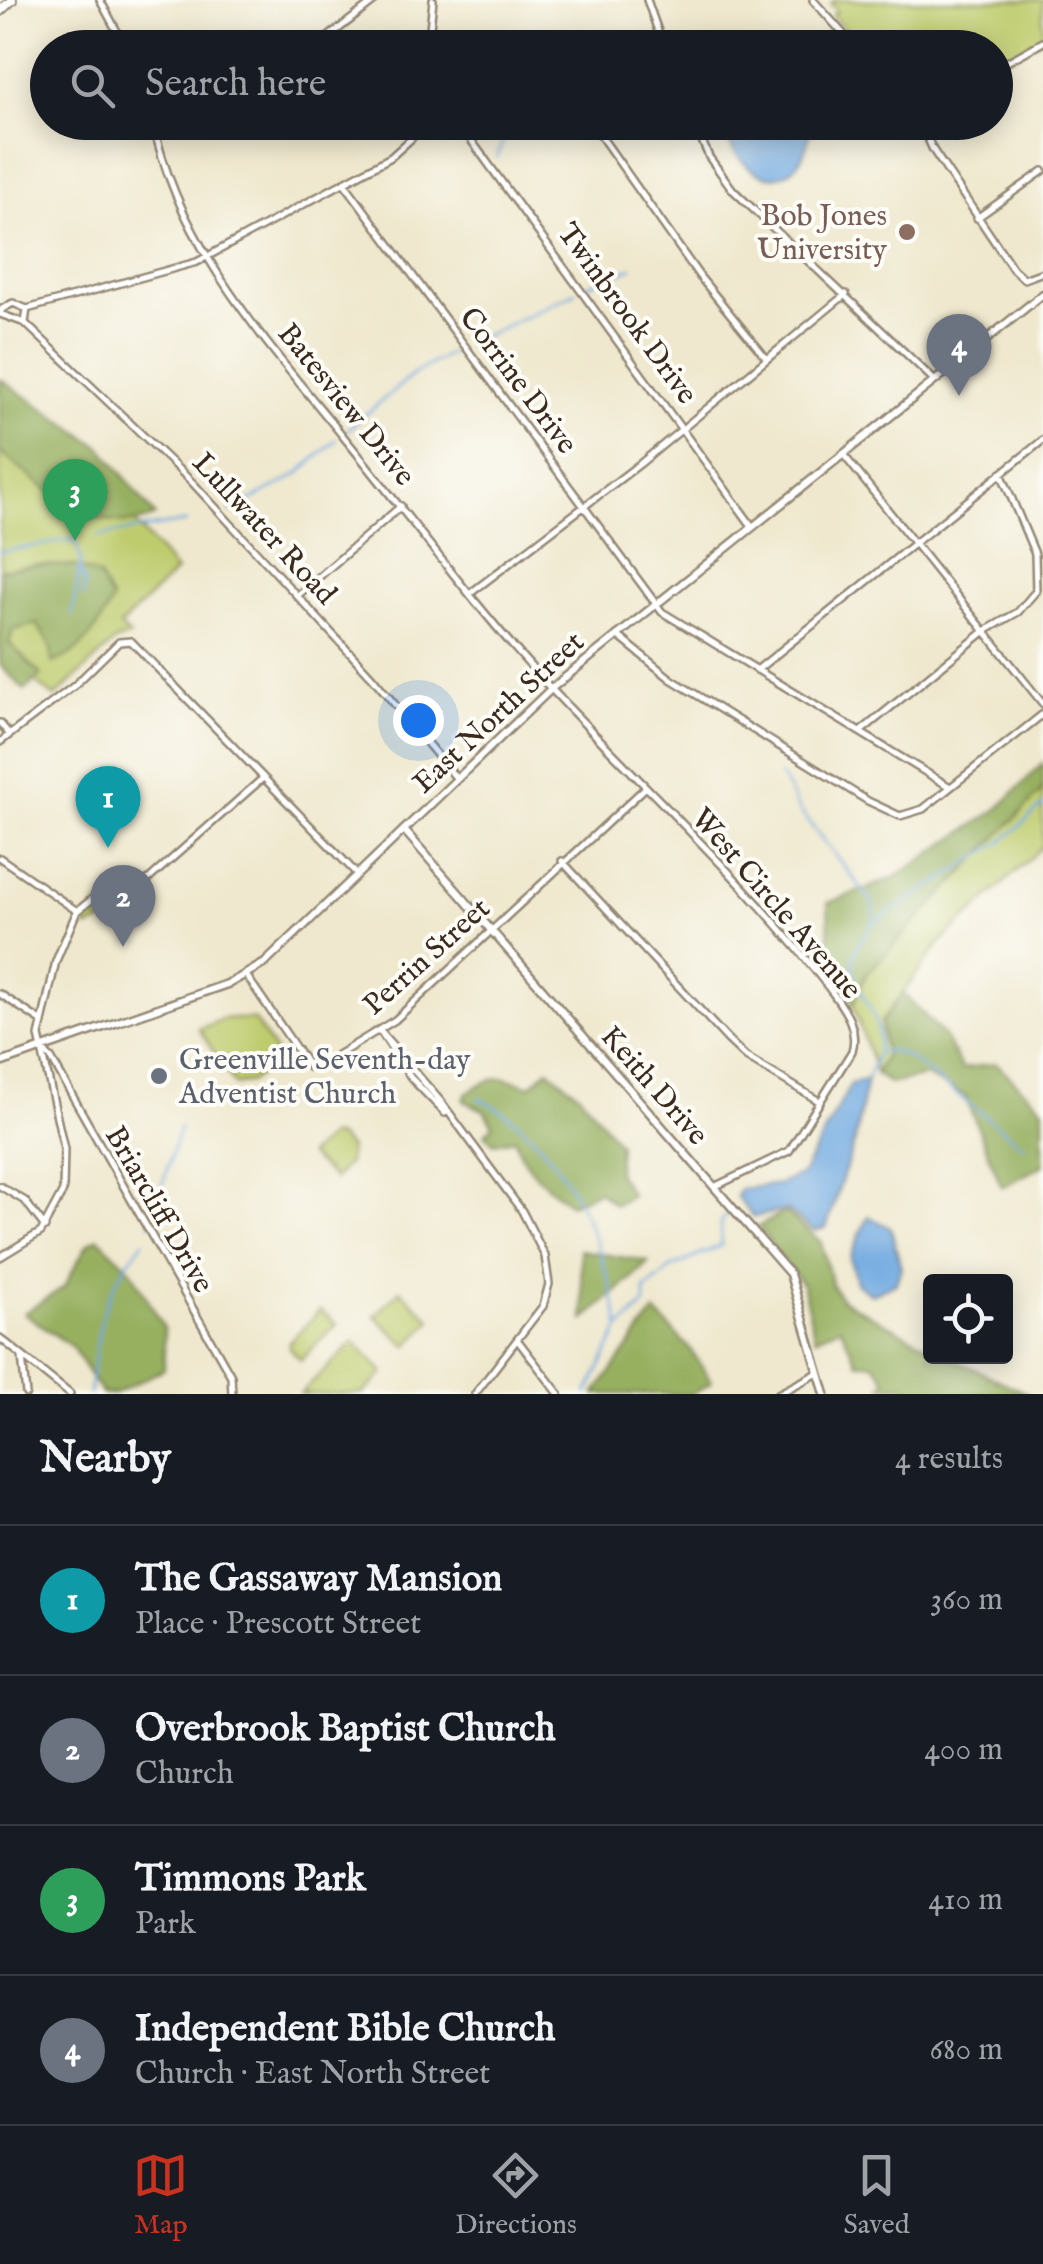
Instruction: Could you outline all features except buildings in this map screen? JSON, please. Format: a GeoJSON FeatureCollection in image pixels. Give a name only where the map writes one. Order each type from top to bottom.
{"type":"FeatureCollection","features":[{"type":"Feature","properties":{"kind":"main road"},"geometry":{"type":"LineString","coordinates":[[0,11],[12,0]]}},
{"type":"Feature","properties":{"kind":"main road","name":"East North Street"},"geometry":{"type":"LineString","coordinates":[[0,1064],[246,975],[273,958],[552,688],[1043,294]]}},
{"type":"Feature","properties":{"kind":"main road","name":"Keith Drive"},"geometry":{"type":"LineString","coordinates":[[404,830],[790,1274],[826,1394]]}},
{"type":"Feature","properties":{"kind":"street"},"geometry":{"type":"LineString","coordinates":[[100,0],[116,30]]}},
{"type":"Feature","properties":{"kind":"street"},"geometry":{"type":"LineString","coordinates":[[337,30],[376,0]]}},
{"type":"Feature","properties":{"kind":"street"},"geometry":{"type":"LineString","coordinates":[[430,30],[433,0]]}},
{"type":"Feature","properties":{"kind":"street"},"geometry":{"type":"LineString","coordinates":[[647,0],[658,30]]}},
{"type":"Feature","properties":{"kind":"street"},"geometry":{"type":"LineString","coordinates":[[814,0],[840,30]]}},
{"type":"Feature","properties":{"kind":"street"},"geometry":{"type":"LineString","coordinates":[[1013,59],[1043,42]]}},
{"type":"Feature","properties":{"kind":"street","name":"Batesview Drive"},"geometry":{"type":"LineString","coordinates":[[157,140],[174,197],[206,256],[251,322],[552,688]]}},
{"type":"Feature","properties":{"kind":"street"},"geometry":{"type":"LineString","coordinates":[[0,314],[10,303],[26,309],[206,256],[344,184],[399,151],[407,140]]}},
{"type":"Feature","properties":{"kind":"street","name":"Twinbrook Drive"},"geometry":{"type":"LineString","coordinates":[[473,140],[752,526]]}},
{"type":"Feature","properties":{"kind":"street"},"geometry":{"type":"LineString","coordinates":[[604,140],[690,264],[767,359]]}},
{"type":"Feature","properties":{"kind":"street"},"geometry":{"type":"LineString","coordinates":[[703,140],[723,178],[934,380]]}},
{"type":"Feature","properties":{"kind":"street"},"geometry":{"type":"LineString","coordinates":[[931,140],[977,218],[1024,279],[1043,272]]}},
{"type":"Feature","properties":{"kind":"street"},"geometry":{"type":"LineString","coordinates":[[977,218],[1043,171]]}},
{"type":"Feature","properties":{"kind":"street","name":"Corrine Drive"},"geometry":{"type":"LineString","coordinates":[[344,184],[664,614],[950,787]]}},
{"type":"Feature","properties":{"kind":"street"},"geometry":{"type":"LineString","coordinates":[[472,592],[684,428],[846,294]]}},
{"type":"Feature","properties":{"kind":"street"},"geometry":{"type":"LineString","coordinates":[[25,323],[26,309]]}},
{"type":"Feature","properties":{"kind":"street","name":"Lullwater Road"},"geometry":{"type":"LineString","coordinates":[[0,314],[25,323],[192,482],[298,595],[457,779]]}},
{"type":"Feature","properties":{"kind":"street"},"geometry":{"type":"LineString","coordinates":[[758,670],[1043,440]]}},
{"type":"Feature","properties":{"kind":"street"},"geometry":{"type":"LineString","coordinates":[[843,454],[1043,704]]}},
{"type":"Feature","properties":{"kind":"street"},"geometry":{"type":"LineString","coordinates":[[860,732],[985,632],[1028,603],[1039,579],[1035,554],[1002,473]]}},
{"type":"Feature","properties":{"kind":"street"},"geometry":{"type":"LineString","coordinates":[[298,595],[401,506]]}},
{"type":"Feature","properties":{"kind":"street"},"geometry":{"type":"LineString","coordinates":[[617,635],[671,679],[891,814],[918,812],[1043,714]]}},
{"type":"Feature","properties":{"kind":"street"},"geometry":{"type":"LineString","coordinates":[[0,742],[79,680],[119,642],[131,642],[358,875]]}},
{"type":"Feature","properties":{"kind":"street","name":"West Circle Avenue"},"geometry":{"type":"LineString","coordinates":[[552,688],[820,977],[848,1016],[854,1034],[852,1052],[783,1157],[714,1186]]}},
{"type":"Feature","properties":{"kind":"street"},"geometry":{"type":"LineString","coordinates":[[0,723],[9,734]]}},
{"type":"Feature","properties":{"kind":"street"},"geometry":{"type":"LineString","coordinates":[[0,1257],[34,1240],[59,1204],[65,1168],[41,1049],[41,1022],[60,946],[78,911],[99,894],[141,886],[263,778]]}},
{"type":"Feature","properties":{"kind":"street","name":"Perrin Street"},"geometry":{"type":"LineString","coordinates":[[246,975],[308,1067],[322,1064],[380,1031],[645,788]]}},
{"type":"Feature","properties":{"kind":"street"},"geometry":{"type":"LineString","coordinates":[[0,858],[78,911]]}},
{"type":"Feature","properties":{"kind":"street"},"geometry":{"type":"LineString","coordinates":[[562,861],[746,1057],[818,1101]]}},
{"type":"Feature","properties":{"kind":"street"},"geometry":{"type":"LineString","coordinates":[[0,994],[41,1022]]}},
{"type":"Feature","properties":{"kind":"street"},"geometry":{"type":"LineString","coordinates":[[380,1031],[384,1042],[447,1115]]}},
{"type":"Feature","properties":{"kind":"street"},"geometry":{"type":"LineString","coordinates":[[380,1031],[533,1226],[545,1256],[548,1293],[519,1342],[475,1394]]}},
{"type":"Feature","properties":{"kind":"street","name":"Briarcliff Drive"},"geometry":{"type":"LineString","coordinates":[[41,1049],[51,1058],[231,1376],[232,1394]]}},
{"type":"Feature","properties":{"kind":"street"},"geometry":{"type":"LineString","coordinates":[[0,1186],[25,1201],[45,1227]]}},
{"type":"Feature","properties":{"kind":"street"},"geometry":{"type":"LineString","coordinates":[[0,1338],[70,1394]]}},
{"type":"Feature","properties":{"kind":"street"},"geometry":{"type":"LineString","coordinates":[[519,1342],[559,1394]]}},
{"type":"Feature","properties":{"kind":"street"},"geometry":{"type":"LineString","coordinates":[[21,1355],[26,1394]]}},
{"type":"Feature","properties":{"kind":"street"},"geometry":{"type":"LineString","coordinates":[[778,1394],[818,1372]]}},
{"type":"Feature","properties":{"kind":"green space"},"geometry":{"type":"Polygon","coordinates":[[[834,0],[1043,0],[1043,38],[1013,55],[1013,30],[846,30],[832,16],[837,11],[831,4],[834,0]]]}},
{"type":"Feature","properties":{"kind":"green space"},"geometry":{"type":"Polygon","coordinates":[[[0,379],[102,448],[155,516],[113,522],[93,516],[52,493],[0,452],[0,379]]]}},
{"type":"Feature","properties":{"kind":"green space"},"geometry":{"type":"Polygon","coordinates":[[[0,389],[126,512],[176,571],[120,626],[130,636],[114,642],[55,697],[0,655],[0,389]]]}},
{"type":"Feature","properties":{"kind":"green space"},"geometry":{"type":"Polygon","coordinates":[[[35,565],[75,566],[99,576],[112,601],[88,639],[52,663],[51,647],[37,624],[13,630],[9,643],[41,675],[25,690],[0,666],[0,570],[35,565]]]}},
{"type":"Feature","properties":{"kind":"green space"},"geometry":{"type":"Polygon","coordinates":[[[1043,763],[1043,789],[866,974],[853,1005],[829,962],[828,903],[894,878],[998,809],[1043,763]]]}},
{"type":"Feature","properties":{"kind":"green space"},"geometry":{"type":"Polygon","coordinates":[[[1043,789],[1043,846],[940,943],[881,1022],[885,1056],[876,1074],[853,1005],[866,974],[1043,789]]]}},
{"type":"Feature","properties":{"kind":"green space"},"geometry":{"type":"Polygon","coordinates":[[[119,897],[126,911],[88,928],[85,922],[97,906],[119,897]]]}},
{"type":"Feature","properties":{"kind":"green space"},"geometry":{"type":"Polygon","coordinates":[[[903,993],[944,1036],[962,1069],[996,1063],[1043,1108],[1043,1165],[1002,1187],[965,1096],[925,1076],[890,1084],[876,1074],[885,1056],[881,1023],[903,993]]]}},
{"type":"Feature","properties":{"kind":"green space"},"geometry":{"type":"Polygon","coordinates":[[[225,1018],[254,1020],[281,1061],[251,1081],[235,1085],[199,1029],[225,1018]]]}},
{"type":"Feature","properties":{"kind":"green space"},"geometry":{"type":"Polygon","coordinates":[[[548,1069],[581,1096],[619,1144],[617,1172],[631,1195],[615,1205],[598,1191],[570,1204],[530,1168],[515,1139],[494,1143],[485,1134],[493,1125],[484,1110],[464,1101],[466,1094],[490,1080],[503,1078],[530,1086],[548,1069]]]}},
{"type":"Feature","properties":{"kind":"green space"},"geometry":{"type":"Polygon","coordinates":[[[330,1136],[339,1138],[349,1148],[348,1163],[334,1179],[308,1155],[330,1136]]]}},
{"type":"Feature","properties":{"kind":"green space"},"geometry":{"type":"Polygon","coordinates":[[[785,1212],[821,1242],[832,1285],[841,1299],[923,1343],[923,1364],[964,1364],[1028,1394],[911,1394],[907,1386],[882,1386],[886,1380],[874,1363],[858,1363],[840,1327],[815,1338],[802,1284],[758,1227],[785,1212]]]}},
{"type":"Feature","properties":{"kind":"green space"},"geometry":{"type":"Polygon","coordinates":[[[98,1238],[131,1270],[164,1328],[164,1369],[115,1394],[102,1394],[72,1347],[24,1313],[64,1287],[87,1245],[98,1238]]]}},
{"type":"Feature","properties":{"kind":"green space"},"geometry":{"type":"Polygon","coordinates":[[[580,1250],[649,1262],[584,1320],[580,1250]]]}},
{"type":"Feature","properties":{"kind":"green space"},"geometry":{"type":"Polygon","coordinates":[[[400,1290],[432,1320],[407,1346],[375,1316],[400,1290]]]}},
{"type":"Feature","properties":{"kind":"green space"},"geometry":{"type":"Polygon","coordinates":[[[320,1310],[337,1324],[301,1360],[289,1348],[289,1342],[320,1310]]]}},
{"type":"Feature","properties":{"kind":"green space"},"geometry":{"type":"Polygon","coordinates":[[[655,1312],[690,1349],[712,1382],[692,1394],[595,1394],[655,1312]]]}},
{"type":"Feature","properties":{"kind":"green space"},"geometry":{"type":"Polygon","coordinates":[[[354,1342],[384,1373],[363,1394],[300,1394],[354,1342]]]}},
{"type":"Feature","properties":{"kind":"water"},"geometry":{"type":"Polygon","coordinates":[[[728,140],[808,140],[796,165],[784,174],[770,177],[742,161],[728,140]]]}},
{"type":"Feature","properties":{"kind":"water"},"geometry":{"type":"Polygon","coordinates":[[[867,1079],[855,1140],[826,1228],[814,1231],[787,1210],[753,1217],[736,1196],[741,1189],[780,1184],[802,1174],[851,1084],[867,1079]]]}},
{"type":"Feature","properties":{"kind":"water"},"geometry":{"type":"Polygon","coordinates":[[[868,1216],[891,1228],[901,1268],[896,1283],[871,1294],[856,1283],[850,1258],[868,1216]]]}},
{"type":"Feature","properties":{"kind":"waterway"},"geometry":{"type":"LineString","coordinates":[[497,157],[504,140]]}},
{"type":"Feature","properties":{"kind":"waterway"},"geometry":{"type":"LineString","coordinates":[[585,286],[632,268]]}},
{"type":"Feature","properties":{"kind":"waterway"},"geometry":{"type":"LineString","coordinates":[[470,343],[576,292]]}},
{"type":"Feature","properties":{"kind":"waterway"},"geometry":{"type":"LineString","coordinates":[[347,430],[415,373],[452,352]]}},
{"type":"Feature","properties":{"kind":"waterway"},"geometry":{"type":"LineString","coordinates":[[230,512],[297,475],[336,440]]}},
{"type":"Feature","properties":{"kind":"waterway"},"geometry":{"type":"LineString","coordinates":[[97,536],[186,522]]}},
{"type":"Feature","properties":{"kind":"waterway"},"geometry":{"type":"LineString","coordinates":[[0,552],[77,539]]}},
{"type":"Feature","properties":{"kind":"waterway"},"geometry":{"type":"LineString","coordinates":[[72,615],[81,560],[75,540]]}},
{"type":"Feature","properties":{"kind":"waterway"},"geometry":{"type":"LineString","coordinates":[[79,571],[85,582],[83,596]]}},
{"type":"Feature","properties":{"kind":"waterway"},"geometry":{"type":"LineString","coordinates":[[780,775],[800,811],[873,903],[874,921]]}},
{"type":"Feature","properties":{"kind":"waterway"},"geometry":{"type":"LineString","coordinates":[[867,1079],[879,1039],[873,1016],[855,980],[854,956],[861,941],[874,922],[1003,841],[1043,805]]}},
{"type":"Feature","properties":{"kind":"waterway"},"geometry":{"type":"LineString","coordinates":[[879,1052],[890,1050],[908,1057],[1024,1146]]}},
{"type":"Feature","properties":{"kind":"waterway"},"geometry":{"type":"LineString","coordinates":[[478,1098],[508,1115],[556,1165],[603,1261],[620,1328]]}},
{"type":"Feature","properties":{"kind":"waterway"},"geometry":{"type":"LineString","coordinates":[[150,1224],[180,1127]]}},
{"type":"Feature","properties":{"kind":"waterway"},"geometry":{"type":"LineString","coordinates":[[587,1394],[620,1328],[645,1304],[645,1290],[671,1268],[722,1245],[720,1223],[727,1214]]}},
{"type":"Feature","properties":{"kind":"waterway"},"geometry":{"type":"LineString","coordinates":[[89,1394],[99,1330],[109,1297],[143,1242]]}},
{"type":"Feature","properties":{"kind":"place","name":"Bob Jones University"},"geometry":{"type":"Point","coordinates":[907,232]}},
{"type":"Feature","properties":{"kind":"place","name":"Independent Bible Church"},"geometry":{"type":"Point","coordinates":[959,396]}},
{"type":"Feature","properties":{"kind":"place","name":"Timmons Park"},"geometry":{"type":"Point","coordinates":[75,541]}},
{"type":"Feature","properties":{"kind":"place","name":"The Gassaway Mansion"},"geometry":{"type":"Point","coordinates":[108,848]}},
{"type":"Feature","properties":{"kind":"place","name":"Overbrook Baptist Church"},"geometry":{"type":"Point","coordinates":[123,947]}},
{"type":"Feature","properties":{"kind":"place","name":"Greenville Seventh-day Adventist Church"},"geometry":{"type":"Point","coordinates":[159,1076]}}]}
